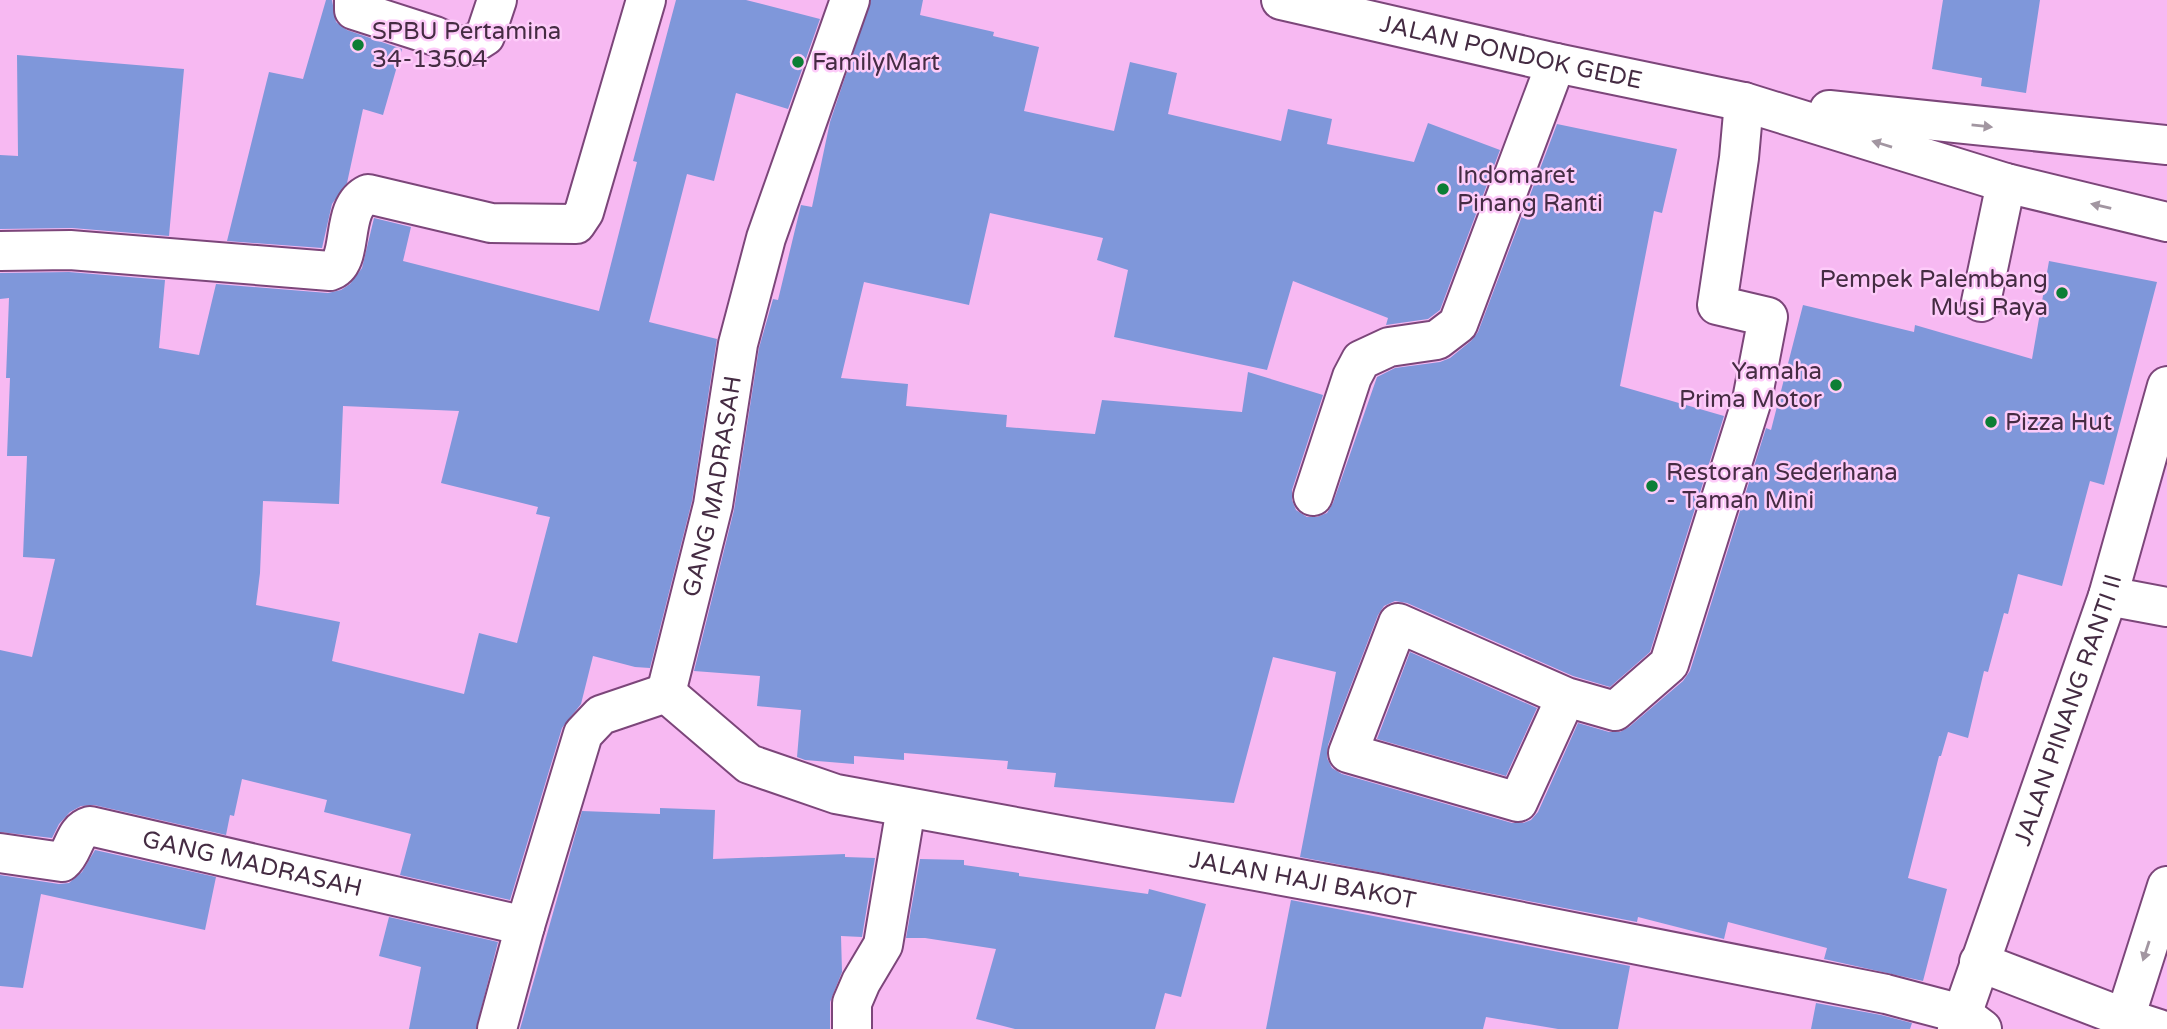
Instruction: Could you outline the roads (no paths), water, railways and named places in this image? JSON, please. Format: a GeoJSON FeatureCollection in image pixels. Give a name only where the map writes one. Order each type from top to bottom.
{"type":"FeatureCollection","features":[{"type":"Feature","properties":{"kind":"street"},"geometry":{"type":"LineString","coordinates":[[354,0],[354,10],[435,36],[457,46],[471,45],[485,36],[497,0]]}},
{"type":"Feature","properties":{"kind":"street"},"geometry":{"type":"LineString","coordinates":[[0,251],[70,250],[331,271],[342,262],[352,211],[359,198],[368,194],[491,223],[576,224],[584,212],[646,0]]}},
{"type":"Feature","properties":{"kind":"street","name":"GANG MADRASAH"},"geometry":{"type":"LineString","coordinates":[[666,693],[713,505],[738,344],[745,317],[766,238],[850,0]]}},
{"type":"Feature","properties":{"kind":"street","name":"JALAN PONDOK GEDE"},"geometry":{"type":"LineString","coordinates":[[1281,0],[1323,5],[1556,63],[1744,102],[2006,183],[2167,222]]}},
{"type":"Feature","properties":{"kind":"street"},"geometry":{"type":"LineString","coordinates":[[1313,496],[1352,377],[1362,360],[1390,347],[1437,340],[1458,324],[1556,63]]}},
{"type":"Feature","properties":{"kind":"street"},"geometry":{"type":"LineString","coordinates":[[1566,697],[1518,802],[1348,752],[1398,623],[1566,697],[1615,711],[1669,664],[1752,400],[1768,317],[1717,305],[1739,159],[1744,102]]}},
{"type":"Feature","properties":{"kind":"street","name":"JALAN PONDOK GEDE"},"geometry":{"type":"LineString","coordinates":[[1744,102],[2167,145]]}},
{"type":"Feature","properties":{"kind":"street"},"geometry":{"type":"LineString","coordinates":[[1981,302],[2006,183]]}},
{"type":"Feature","properties":{"kind":"street","name":"JALAN PINANG RANTI II"},"geometry":{"type":"LineString","coordinates":[[1967,1024],[1979,962],[2108,596],[2167,386]]}},
{"type":"Feature","properties":{"kind":"street"},"geometry":{"type":"LineString","coordinates":[[2108,596],[2167,607]]}},
{"type":"Feature","properties":{"kind":"street"},"geometry":{"type":"LineString","coordinates":[[497,1029],[583,734],[601,715],[666,693]]}},
{"type":"Feature","properties":{"kind":"street","name":"JALAN HAJI BAKOT"},"geometry":{"type":"LineString","coordinates":[[666,693],[749,764],[836,794],[1363,890],[1872,991],[1967,1024]]}},
{"type":"Feature","properties":{"kind":"street"},"geometry":{"type":"LineString","coordinates":[[852,1029],[852,1003],[883,945],[906,808]]}},
{"type":"Feature","properties":{"kind":"street","name":"GANG MADRASAH"},"geometry":{"type":"LineString","coordinates":[[0,853],[62,862],[68,857],[78,833],[90,826],[525,926]]}},
{"type":"Feature","properties":{"kind":"street"},"geometry":{"type":"LineString","coordinates":[[1979,962],[2142,1023],[2167,886]]}},
{"type":"Feature","properties":{"kind":"place","name":"SPBU Pertamina 34-13504"},"geometry":{"type":"Point","coordinates":[358,45]}},
{"type":"Feature","properties":{"kind":"place","name":"FamilyMart"},"geometry":{"type":"Point","coordinates":[798,62]}},
{"type":"Feature","properties":{"kind":"place","name":"Indomaret Pinang Ranti"},"geometry":{"type":"Point","coordinates":[1443,189]}},
{"type":"Feature","properties":{"kind":"place","name":"Pempek Palembang Musi Raya"},"geometry":{"type":"Point","coordinates":[2062,293]}},
{"type":"Feature","properties":{"kind":"place","name":"Yamaha Prima Motor"},"geometry":{"type":"Point","coordinates":[1836,385]}},
{"type":"Feature","properties":{"kind":"place","name":"Pizza Hut"},"geometry":{"type":"Point","coordinates":[1991,422]}},
{"type":"Feature","properties":{"kind":"place","name":"Restoran Sederhana - Taman Mini"},"geometry":{"type":"Point","coordinates":[1652,486]}}]}
